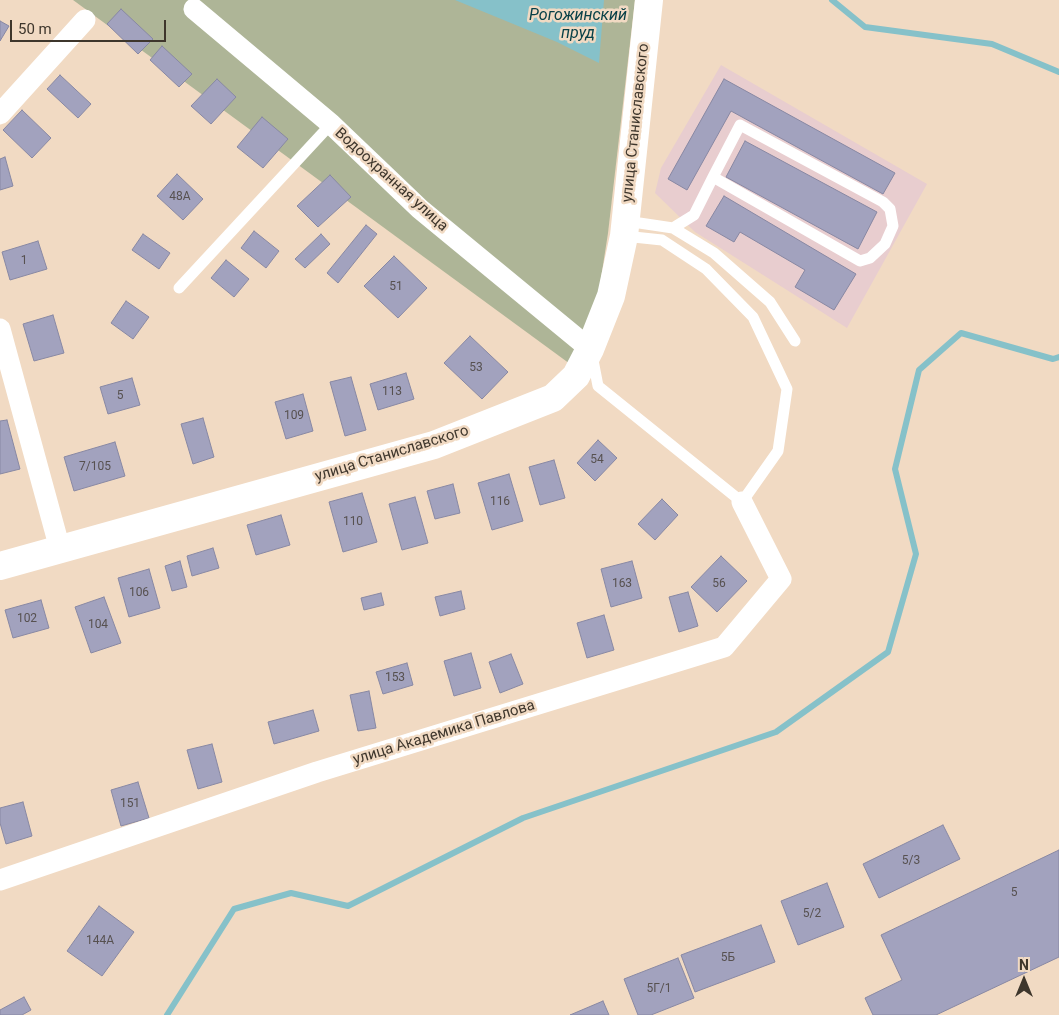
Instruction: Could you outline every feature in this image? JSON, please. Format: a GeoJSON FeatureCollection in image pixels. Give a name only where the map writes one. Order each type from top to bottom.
{"type":"FeatureCollection","features":[{"type":"Feature","properties":{"kind":"street","name":"улица Станиславского"},"geometry":{"type":"LineString","coordinates":[[0,566],[434,444],[553,398],[576,376],[590,349],[612,296],[625,229],[649,0]]}},
{"type":"Feature","properties":{"kind":"street","name":"Водоохранная улица"},"geometry":{"type":"LineString","coordinates":[[194,8],[331,124],[420,209],[590,349]]}},
{"type":"Feature","properties":{"kind":"street"},"geometry":{"type":"LineString","coordinates":[[0,114],[84,20]]}},
{"type":"Feature","properties":{"kind":"street"},"geometry":{"type":"LineString","coordinates":[[0,329],[60,549]]}},
{"type":"Feature","properties":{"kind":"street","name":"улица Академика Павлова"},"geometry":{"type":"LineString","coordinates":[[0,880],[317,772],[724,647],[782,580],[742,502]]}},
{"type":"Feature","properties":{"kind":"lane"},"geometry":{"type":"LineString","coordinates":[[179,288],[331,124]]}},
{"type":"Feature","properties":{"kind":"lane"},"geometry":{"type":"LineString","coordinates":[[625,229],[673,228],[694,215],[713,177],[740,125],[883,202],[890,209],[893,226],[885,244],[870,258],[860,261],[713,177]]}},
{"type":"Feature","properties":{"kind":"lane"},"geometry":{"type":"LineString","coordinates":[[673,228],[714,253],[764,296],[770,302],[795,341]]}},
{"type":"Feature","properties":{"kind":"lane"},"geometry":{"type":"LineString","coordinates":[[590,349],[598,386],[742,502],[778,451],[786,389],[753,317],[706,269],[662,240],[625,229]]}},
{"type":"Feature","properties":{"kind":"shaded area"},"geometry":{"type":"Polygon","coordinates":[[[721,65],[927,184],[847,328],[695,232],[655,193],[661,168],[721,65]]]}},
{"type":"Feature","properties":{"kind":"green space"},"geometry":{"type":"Polygon","coordinates":[[[73,0],[635,0],[608,233],[590,349],[581,372],[73,0]]]}},
{"type":"Feature","properties":{"kind":"water","name":"Рогожинский пруд"},"geometry":{"type":"Polygon","coordinates":[[[455,0],[604,0],[599,63],[557,42],[455,0]]]}},
{"type":"Feature","properties":{"kind":"building"},"geometry":{"type":"Polygon","coordinates":[[[121,9],[153,39],[138,54],[107,24],[121,9]]]}},
{"type":"Feature","properties":{"kind":"building"},"geometry":{"type":"Polygon","coordinates":[[[0,21],[9,26],[0,41],[0,21]]]}},
{"type":"Feature","properties":{"kind":"building"},"geometry":{"type":"Polygon","coordinates":[[[162,46],[192,74],[179,87],[150,60],[162,46]]]}},
{"type":"Feature","properties":{"kind":"building"},"geometry":{"type":"Polygon","coordinates":[[[60,75],[91,104],[78,118],[47,89],[60,75]]]}},
{"type":"Feature","properties":{"kind":"building"},"geometry":{"type":"Polygon","coordinates":[[[217,79],[236,97],[211,124],[191,106],[217,79]]]}},
{"type":"Feature","properties":{"kind":"building"},"geometry":{"type":"Polygon","coordinates":[[[724,79],[895,173],[883,194],[731,111],[687,190],[668,179],[724,79]]]}},
{"type":"Feature","properties":{"kind":"building"},"geometry":{"type":"Polygon","coordinates":[[[22,110],[51,138],[32,158],[3,130],[22,110]]]}},
{"type":"Feature","properties":{"kind":"building"},"geometry":{"type":"Polygon","coordinates":[[[262,117],[288,139],[263,168],[237,147],[262,117]]]}},
{"type":"Feature","properties":{"kind":"building"},"geometry":{"type":"Polygon","coordinates":[[[745,141],[877,212],[858,249],[726,177],[745,141]]]}},
{"type":"Feature","properties":{"kind":"building"},"geometry":{"type":"Polygon","coordinates":[[[5,157],[13,186],[0,190],[0,159],[5,157]]]}},
{"type":"Feature","properties":{"kind":"building"},"geometry":{"type":"Polygon","coordinates":[[[177,174],[203,199],[183,220],[157,196],[177,174]]]}},
{"type":"Feature","properties":{"kind":"building"},"geometry":{"type":"Polygon","coordinates":[[[330,175],[351,197],[318,227],[297,206],[330,175]]]}},
{"type":"Feature","properties":{"kind":"building"},"geometry":{"type":"Polygon","coordinates":[[[724,196],[856,274],[834,310],[795,287],[805,270],[740,232],[734,242],[706,226],[724,196]]]}},
{"type":"Feature","properties":{"kind":"building"},"geometry":{"type":"Polygon","coordinates":[[[366,225],[377,234],[338,283],[327,273],[366,225]]]}},
{"type":"Feature","properties":{"kind":"building"},"geometry":{"type":"Polygon","coordinates":[[[254,231],[279,251],[266,268],[241,248],[254,231]]]}},
{"type":"Feature","properties":{"kind":"building"},"geometry":{"type":"Polygon","coordinates":[[[143,234],[170,253],[159,269],[132,250],[143,234]]]}},
{"type":"Feature","properties":{"kind":"building"},"geometry":{"type":"Polygon","coordinates":[[[321,234],[330,244],[305,268],[295,259],[321,234]]]}},
{"type":"Feature","properties":{"kind":"building"},"geometry":{"type":"Polygon","coordinates":[[[38,241],[47,269],[10,280],[2,252],[38,241]]]}},
{"type":"Feature","properties":{"kind":"building"},"geometry":{"type":"Polygon","coordinates":[[[394,256],[427,288],[398,318],[364,286],[394,256]]]}},
{"type":"Feature","properties":{"kind":"building"},"geometry":{"type":"Polygon","coordinates":[[[226,260],[249,279],[234,297],[211,278],[226,260]]]}},
{"type":"Feature","properties":{"kind":"building"},"geometry":{"type":"Polygon","coordinates":[[[126,301],[149,317],[133,339],[111,323],[126,301]]]}},
{"type":"Feature","properties":{"kind":"building"},"geometry":{"type":"Polygon","coordinates":[[[53,315],[64,353],[34,361],[23,324],[53,315]]]}},
{"type":"Feature","properties":{"kind":"building"},"geometry":{"type":"Polygon","coordinates":[[[470,336],[508,372],[482,399],[444,363],[470,336]]]}},
{"type":"Feature","properties":{"kind":"building"},"geometry":{"type":"Polygon","coordinates":[[[406,373],[414,399],[378,410],[370,384],[406,373]]]}},
{"type":"Feature","properties":{"kind":"building"},"geometry":{"type":"Polygon","coordinates":[[[351,377],[366,430],[345,436],[330,382],[351,377]]]}},
{"type":"Feature","properties":{"kind":"building"},"geometry":{"type":"Polygon","coordinates":[[[132,378],[140,405],[108,414],[100,387],[132,378]]]}},
{"type":"Feature","properties":{"kind":"building"},"geometry":{"type":"Polygon","coordinates":[[[303,394],[313,431],[286,439],[275,402],[303,394]]]}},
{"type":"Feature","properties":{"kind":"building"},"geometry":{"type":"Polygon","coordinates":[[[203,418],[214,457],[193,464],[181,424],[203,418]]]}},
{"type":"Feature","properties":{"kind":"building"},"geometry":{"type":"Polygon","coordinates":[[[7,420],[20,469],[0,474],[0,421],[7,420]]]}},
{"type":"Feature","properties":{"kind":"building"},"geometry":{"type":"Polygon","coordinates":[[[598,440],[617,458],[595,481],[577,463],[598,440]]]}},
{"type":"Feature","properties":{"kind":"building"},"geometry":{"type":"Polygon","coordinates":[[[115,442],[125,476],[74,491],[64,457],[115,442]]]}},
{"type":"Feature","properties":{"kind":"building"},"geometry":{"type":"Polygon","coordinates":[[[554,460],[565,498],[540,505],[529,467],[554,460]]]}},
{"type":"Feature","properties":{"kind":"building"},"geometry":{"type":"Polygon","coordinates":[[[509,474],[523,521],[492,530],[478,483],[509,474]]]}},
{"type":"Feature","properties":{"kind":"building"},"geometry":{"type":"Polygon","coordinates":[[[453,484],[460,513],[435,519],[427,491],[453,484]]]}},
{"type":"Feature","properties":{"kind":"building"},"geometry":{"type":"Polygon","coordinates":[[[362,493],[377,542],[343,552],[329,502],[362,493]]]}},
{"type":"Feature","properties":{"kind":"building"},"geometry":{"type":"Polygon","coordinates":[[[415,497],[428,543],[402,550],[389,504],[415,497]]]}},
{"type":"Feature","properties":{"kind":"building"},"geometry":{"type":"Polygon","coordinates":[[[662,499],[678,515],[655,540],[638,524],[662,499]]]}},
{"type":"Feature","properties":{"kind":"building"},"geometry":{"type":"Polygon","coordinates":[[[281,515],[290,545],[256,555],[247,525],[281,515]]]}},
{"type":"Feature","properties":{"kind":"building"},"geometry":{"type":"Polygon","coordinates":[[[213,548],[219,568],[192,576],[187,556],[213,548]]]}},
{"type":"Feature","properties":{"kind":"building"},"geometry":{"type":"Polygon","coordinates":[[[721,556],[747,581],[717,612],[691,587],[721,556]]]}},
{"type":"Feature","properties":{"kind":"building"},"geometry":{"type":"Polygon","coordinates":[[[180,561],[187,587],[172,591],[165,566],[180,561]]]}},
{"type":"Feature","properties":{"kind":"building"},"geometry":{"type":"Polygon","coordinates":[[[632,561],[642,598],[611,607],[601,569],[632,561]]]}},
{"type":"Feature","properties":{"kind":"building"},"geometry":{"type":"Polygon","coordinates":[[[149,569],[160,608],[129,617],[118,578],[149,569]]]}},
{"type":"Feature","properties":{"kind":"building"},"geometry":{"type":"Polygon","coordinates":[[[461,591],[465,609],[440,616],[435,597],[461,591]]]}},
{"type":"Feature","properties":{"kind":"building"},"geometry":{"type":"Polygon","coordinates":[[[688,592],[698,626],[679,632],[669,597],[688,592]]]}},
{"type":"Feature","properties":{"kind":"building"},"geometry":{"type":"Polygon","coordinates":[[[381,593],[384,605],[364,610],[361,598],[381,593]]]}},
{"type":"Feature","properties":{"kind":"building"},"geometry":{"type":"Polygon","coordinates":[[[104,597],[121,643],[91,653],[75,607],[104,597]]]}},
{"type":"Feature","properties":{"kind":"building"},"geometry":{"type":"Polygon","coordinates":[[[41,600],[49,628],[13,638],[5,610],[41,600]]]}},
{"type":"Feature","properties":{"kind":"building"},"geometry":{"type":"Polygon","coordinates":[[[604,615],[614,650],[587,658],[577,623],[604,615]]]}},
{"type":"Feature","properties":{"kind":"building"},"geometry":{"type":"Polygon","coordinates":[[[471,653],[481,688],[454,696],[444,661],[471,653]]]}},
{"type":"Feature","properties":{"kind":"building"},"geometry":{"type":"Polygon","coordinates":[[[511,654],[523,684],[500,693],[489,662],[511,654]]]}},
{"type":"Feature","properties":{"kind":"building"},"geometry":{"type":"Polygon","coordinates":[[[407,663],[413,685],[383,694],[376,672],[407,663]]]}},
{"type":"Feature","properties":{"kind":"building"},"geometry":{"type":"Polygon","coordinates":[[[369,691],[376,728],[358,731],[350,695],[369,691]]]}},
{"type":"Feature","properties":{"kind":"building"},"geometry":{"type":"Polygon","coordinates":[[[313,710],[319,731],[274,744],[268,722],[313,710]]]}},
{"type":"Feature","properties":{"kind":"building"},"geometry":{"type":"Polygon","coordinates":[[[212,744],[222,782],[198,789],[187,750],[212,744]]]}},
{"type":"Feature","properties":{"kind":"building"},"geometry":{"type":"Polygon","coordinates":[[[138,782],[149,818],[121,826],[111,790],[138,782]]]}},
{"type":"Feature","properties":{"kind":"building"},"geometry":{"type":"Polygon","coordinates":[[[23,802],[32,836],[6,844],[0,823],[0,808],[23,802]]]}},
{"type":"Feature","properties":{"kind":"building"},"geometry":{"type":"Polygon","coordinates":[[[943,825],[960,859],[879,898],[863,864],[943,825]]]}},
{"type":"Feature","properties":{"kind":"building"},"geometry":{"type":"Polygon","coordinates":[[[1059,850],[1059,957],[936,1015],[873,1015],[865,998],[902,980],[881,935],[1059,850]]]}},
{"type":"Feature","properties":{"kind":"building"},"geometry":{"type":"Polygon","coordinates":[[[827,883],[844,927],[798,945],[781,901],[827,883]]]}},
{"type":"Feature","properties":{"kind":"building"},"geometry":{"type":"Polygon","coordinates":[[[99,906],[134,932],[102,976],[67,951],[99,906]]]}},
{"type":"Feature","properties":{"kind":"building"},"geometry":{"type":"Polygon","coordinates":[[[761,925],[775,962],[695,992],[681,955],[761,925]]]}},
{"type":"Feature","properties":{"kind":"building"},"geometry":{"type":"Polygon","coordinates":[[[678,958],[694,998],[651,1015],[638,1015],[624,979],[678,958]]]}},
{"type":"Feature","properties":{"kind":"building"},"geometry":{"type":"Polygon","coordinates":[[[24,997],[31,1010],[22,1015],[0,1015],[0,1010],[24,997]]]}},
{"type":"Feature","properties":{"kind":"building"},"geometry":{"type":"Polygon","coordinates":[[[603,1001],[609,1015],[570,1015],[603,1001]]]}},
{"type":"Feature","properties":{"kind":"waterway"},"geometry":{"type":"LineString","coordinates":[[832,0],[865,27],[992,44],[1059,72]]}},
{"type":"Feature","properties":{"kind":"waterway"},"geometry":{"type":"LineString","coordinates":[[167,1015],[234,909],[291,893],[348,906],[523,818],[776,732],[888,652],[916,554],[895,469],[919,370],[961,333],[1053,359],[1059,357]]}}]}
